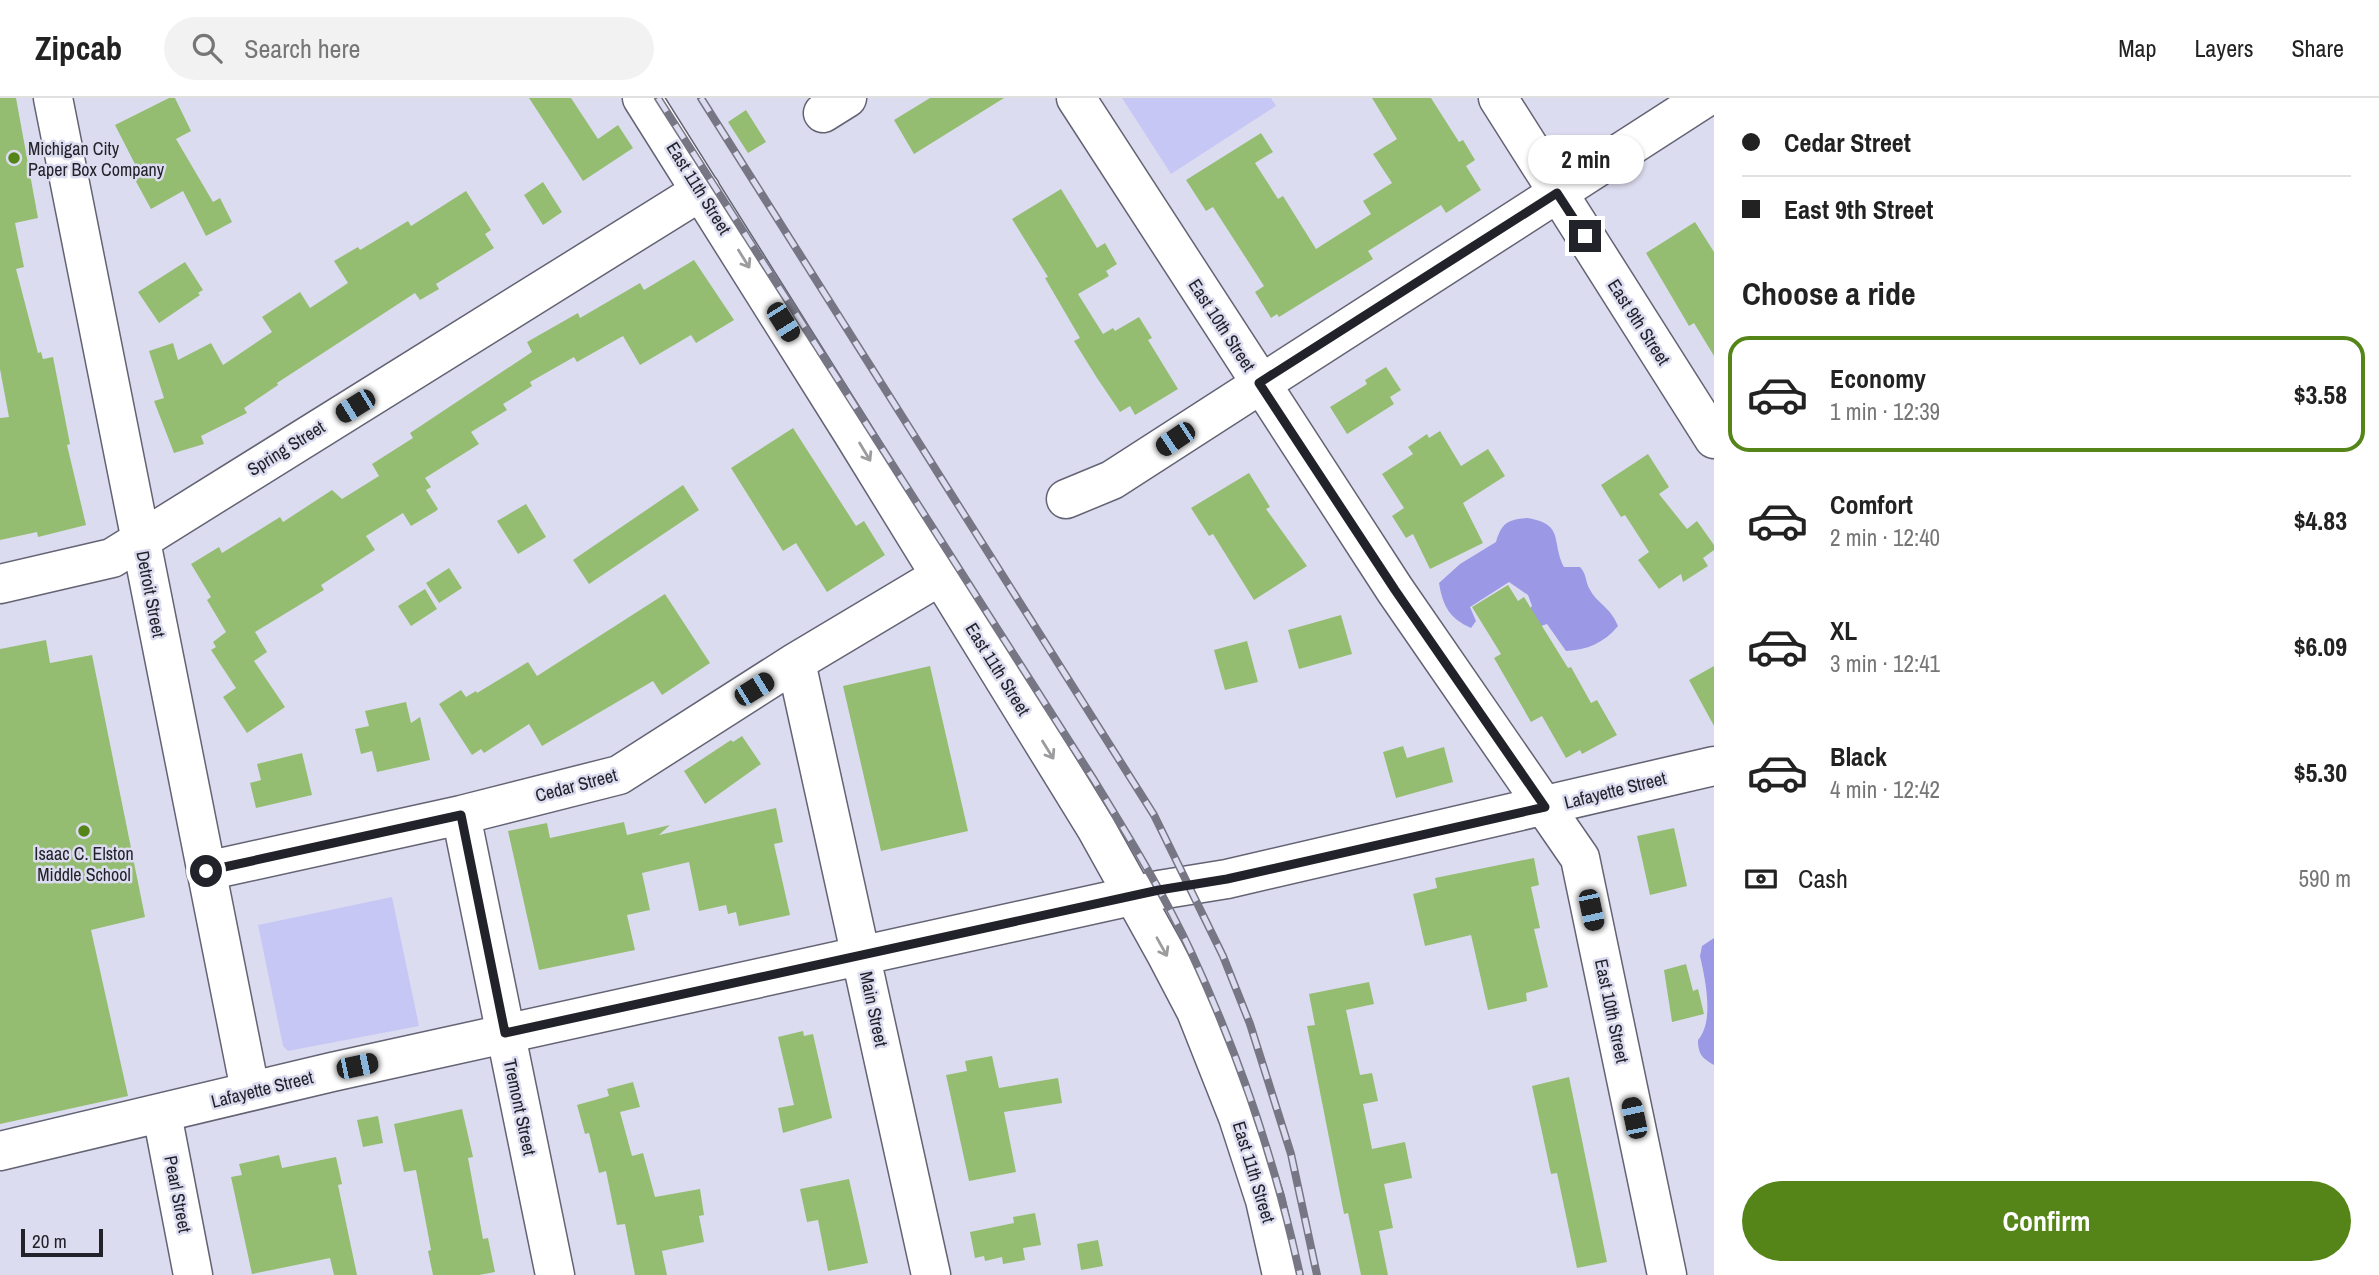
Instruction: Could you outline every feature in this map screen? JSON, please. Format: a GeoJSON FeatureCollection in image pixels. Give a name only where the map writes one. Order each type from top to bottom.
{"type":"FeatureCollection","features":[{"type":"Feature","properties":{"kind":"street","name":"Detroit Street"},"geometry":{"type":"LineString","coordinates":[[53,98],[250,1090]]}},
{"type":"Feature","properties":{"kind":"street","name":"East 11th Street"},"geometry":{"type":"LineString","coordinates":[[642,98],[1096,828],[1196,1011],[1238,1117],[1265,1200],[1282,1275]]}},
{"type":"Feature","properties":{"kind":"street","name":"East 10th Street"},"geometry":{"type":"LineString","coordinates":[[1076,98],[1388,579],[1580,858],[1667,1275]]}},
{"type":"Feature","properties":{"kind":"street","name":"East 9th Street"},"geometry":{"type":"LineString","coordinates":[[1497,98],[1714,439]]}},
{"type":"Feature","properties":{"kind":"street"},"geometry":{"type":"LineString","coordinates":[[1066,499],[1112,480],[1705,98]]}},
{"type":"Feature","properties":{"kind":"street","name":"Spring Street"},"geometry":{"type":"LineString","coordinates":[[0,584],[112,558],[701,191]]}},
{"type":"Feature","properties":{"kind":"street","name":"Cedar Street"},"geometry":{"type":"LineString","coordinates":[[206,871],[461,815],[619,775],[796,662],[940,576]]}},
{"type":"Feature","properties":{"kind":"street","name":"Main Street"},"geometry":{"type":"LineString","coordinates":[[796,662],[931,1275]]}},
{"type":"Feature","properties":{"kind":"street","name":"Lafayette Street"},"geometry":{"type":"LineString","coordinates":[[0,1151],[162,1114],[250,1090],[862,954],[1133,896],[1227,879],[1714,766]]}},
{"type":"Feature","properties":{"kind":"street","name":"Tremont Street"},"geometry":{"type":"LineString","coordinates":[[461,815],[555,1275]]}},
{"type":"Feature","properties":{"kind":"street","name":"Pearl Street"},"geometry":{"type":"LineString","coordinates":[[162,1114],[193,1275]]}},
{"type":"Feature","properties":{"kind":"shaded area"},"geometry":{"type":"Polygon","coordinates":[[[1122,98],[1271,98],[1276,106],[1171,174],[1122,98]]]}},
{"type":"Feature","properties":{"kind":"shaded area"},"geometry":{"type":"Polygon","coordinates":[[[1527,518],[1552,529],[1564,567],[1580,567],[1592,593],[1615,619],[1618,626],[1601,641],[1581,649],[1566,651],[1547,624],[1532,629],[1522,618],[1532,606],[1528,595],[1509,582],[1470,607],[1476,621],[1471,628],[1457,620],[1448,610],[1439,583],[1460,564],[1496,542],[1506,524],[1527,518]]]}},
{"type":"Feature","properties":{"kind":"shaded area"},"geometry":{"type":"Polygon","coordinates":[[[392,897],[419,1026],[288,1051],[283,1046],[258,925],[392,897]]]}},
{"type":"Feature","properties":{"kind":"shaded area"},"geometry":{"type":"Polygon","coordinates":[[[1714,938],[1714,1065],[1702,1055],[1698,1040],[1706,1023],[1707,1012],[1700,956],[1702,946],[1714,938]]]}},
{"type":"Feature","properties":{"kind":"building"},"geometry":{"type":"Polygon","coordinates":[[[0,98],[16,98],[38,218],[15,223],[24,267],[16,269],[38,353],[41,352],[43,359],[53,357],[70,444],[67,445],[86,525],[38,537],[37,532],[0,540],[0,418],[9,417],[0,369],[0,98]]]}},
{"type":"Feature","properties":{"kind":"building"},"geometry":{"type":"Polygon","coordinates":[[[169,98],[175,98],[191,131],[176,139],[213,202],[220,198],[232,222],[206,236],[183,191],[151,209],[134,178],[140,174],[115,125],[169,98]]]}},
{"type":"Feature","properties":{"kind":"building"},"geometry":{"type":"Polygon","coordinates":[[[529,98],[571,98],[598,139],[618,125],[633,148],[583,181],[529,98]]]}},
{"type":"Feature","properties":{"kind":"building"},"geometry":{"type":"Polygon","coordinates":[[[930,98],[1004,98],[914,154],[894,120],[930,98]]]}},
{"type":"Feature","properties":{"kind":"building"},"geometry":{"type":"Polygon","coordinates":[[[1372,98],[1431,98],[1459,142],[1463,140],[1475,160],[1466,166],[1481,190],[1446,213],[1441,205],[1368,251],[1373,259],[1279,317],[1277,314],[1271,318],[1255,292],[1264,286],[1213,207],[1206,211],[1186,180],[1261,133],[1273,152],[1255,163],[1278,199],[1283,196],[1316,249],[1371,214],[1363,201],[1392,183],[1373,154],[1397,139],[1372,98]]]}},
{"type":"Feature","properties":{"kind":"building"},"geometry":{"type":"Polygon","coordinates":[[[746,110],[766,142],[748,153],[728,122],[746,110]]]}},
{"type":"Feature","properties":{"kind":"building"},"geometry":{"type":"Polygon","coordinates":[[[543,182],[562,212],[543,225],[524,195],[543,182]]]}},
{"type":"Feature","properties":{"kind":"building"},"geometry":{"type":"Polygon","coordinates":[[[1061,189],[1097,248],[1105,243],[1117,264],[1106,271],[1109,276],[1078,294],[1103,334],[1113,328],[1115,331],[1139,317],[1152,338],[1148,340],[1178,389],[1135,415],[1130,406],[1120,412],[1097,378],[1074,341],[1080,338],[1045,278],[1048,277],[1012,219],[1061,189]]]}},
{"type":"Feature","properties":{"kind":"building"},"geometry":{"type":"Polygon","coordinates":[[[466,191],[491,230],[485,234],[494,248],[436,284],[439,289],[420,300],[415,293],[277,383],[278,385],[244,408],[247,413],[201,436],[204,444],[174,453],[154,401],[164,398],[149,351],[173,343],[178,360],[211,343],[223,365],[272,332],[262,317],[300,292],[310,308],[348,283],[334,261],[358,247],[360,250],[408,221],[411,226],[466,191]]]}},
{"type":"Feature","properties":{"kind":"building"},"geometry":{"type":"Polygon","coordinates":[[[1695,222],[1714,252],[1714,356],[1694,323],[1689,326],[1646,253],[1695,222]]]}},
{"type":"Feature","properties":{"kind":"building"},"geometry":{"type":"Polygon","coordinates":[[[694,260],[734,320],[696,343],[691,335],[640,365],[623,336],[577,362],[574,357],[530,382],[532,386],[503,404],[507,410],[471,432],[479,444],[425,478],[431,487],[426,490],[438,509],[436,511],[411,526],[403,513],[366,536],[375,550],[321,585],[324,590],[255,632],[267,652],[254,661],[285,707],[247,733],[223,697],[236,688],[211,650],[216,647],[213,642],[226,632],[207,600],[211,597],[191,564],[219,547],[222,553],[280,517],[283,522],[332,490],[342,499],[379,476],[372,464],[413,438],[410,433],[532,352],[527,342],[578,313],[580,318],[640,283],[644,290],[694,260]]]}},
{"type":"Feature","properties":{"kind":"building"},"geometry":{"type":"Polygon","coordinates":[[[185,262],[203,290],[198,293],[200,295],[159,323],[138,292],[185,262]]]}},
{"type":"Feature","properties":{"kind":"building"},"geometry":{"type":"Polygon","coordinates":[[[1386,367],[1401,390],[1390,397],[1394,404],[1347,434],[1330,407],[1367,384],[1365,380],[1386,367]]]}},
{"type":"Feature","properties":{"kind":"building"},"geometry":{"type":"Polygon","coordinates":[[[793,428],[856,526],[864,521],[885,555],[827,592],[796,543],[783,551],[731,468],[793,428]]]}},
{"type":"Feature","properties":{"kind":"building"},"geometry":{"type":"Polygon","coordinates":[[[1440,431],[1461,466],[1488,449],[1505,476],[1463,503],[1483,543],[1430,569],[1413,534],[1406,538],[1392,516],[1404,508],[1382,474],[1413,454],[1408,447],[1427,434],[1429,438],[1440,431]]]}},
{"type":"Feature","properties":{"kind":"building"},"geometry":{"type":"Polygon","coordinates":[[[1648,454],[1669,487],[1659,494],[1687,529],[1697,521],[1714,545],[1714,550],[1703,558],[1708,566],[1683,582],[1681,574],[1659,589],[1638,560],[1649,552],[1625,515],[1621,517],[1601,485],[1648,454]]]}},
{"type":"Feature","properties":{"kind":"building"},"geometry":{"type":"Polygon","coordinates":[[[1249,473],[1270,507],[1266,509],[1307,566],[1254,600],[1213,534],[1209,536],[1191,508],[1249,473]]]}},
{"type":"Feature","properties":{"kind":"building"},"geometry":{"type":"Polygon","coordinates":[[[683,485],[699,510],[589,584],[573,560],[683,485]]]}},
{"type":"Feature","properties":{"kind":"building"},"geometry":{"type":"Polygon","coordinates":[[[526,504],[546,537],[518,554],[497,521],[526,504]]]}},
{"type":"Feature","properties":{"kind":"building"},"geometry":{"type":"Polygon","coordinates":[[[449,568],[462,588],[439,603],[426,583],[449,568]]]}},
{"type":"Feature","properties":{"kind":"building"},"geometry":{"type":"Polygon","coordinates":[[[1508,585],[1518,601],[1524,597],[1568,668],[1571,667],[1591,703],[1597,700],[1617,735],[1582,754],[1580,750],[1566,758],[1542,716],[1531,722],[1494,658],[1501,654],[1472,607],[1508,585]]]}},
{"type":"Feature","properties":{"kind":"building"},"geometry":{"type":"Polygon","coordinates":[[[425,589],[437,609],[411,626],[398,606],[425,589]]]}},
{"type":"Feature","properties":{"kind":"building"},"geometry":{"type":"Polygon","coordinates":[[[665,594],[710,663],[662,695],[653,681],[542,746],[529,724],[484,753],[481,749],[472,755],[439,704],[461,690],[466,697],[476,691],[477,693],[528,662],[537,676],[665,594]]]}},
{"type":"Feature","properties":{"kind":"building"},"geometry":{"type":"Polygon","coordinates":[[[1341,615],[1352,654],[1299,669],[1288,630],[1341,615]]]}},
{"type":"Feature","properties":{"kind":"building","name":"Isaac C. Elston Middle School"},"geometry":{"type":"Polygon","coordinates":[[[46,640],[50,663],[92,655],[145,917],[91,930],[128,1096],[0,1124],[0,649],[46,640]]]}},
{"type":"Feature","properties":{"kind":"building"},"geometry":{"type":"Polygon","coordinates":[[[1247,641],[1258,682],[1225,690],[1214,650],[1247,641]]]}},
{"type":"Feature","properties":{"kind":"building"},"geometry":{"type":"Polygon","coordinates":[[[930,666],[968,831],[881,851],[843,686],[930,666]]]}},
{"type":"Feature","properties":{"kind":"building"},"geometry":{"type":"Polygon","coordinates":[[[1714,666],[1714,726],[1689,680],[1714,666]]]}},
{"type":"Feature","properties":{"kind":"building"},"geometry":{"type":"Polygon","coordinates":[[[406,702],[411,723],[420,717],[430,760],[377,772],[372,751],[361,754],[355,729],[369,726],[365,711],[406,702]]]}},
{"type":"Feature","properties":{"kind":"building"},"geometry":{"type":"Polygon","coordinates":[[[742,736],[761,764],[705,804],[684,771],[731,740],[733,742],[742,736]]]}},
{"type":"Feature","properties":{"kind":"building"},"geometry":{"type":"Polygon","coordinates":[[[1403,746],[1407,758],[1444,747],[1453,782],[1396,798],[1383,752],[1403,746]]]}},
{"type":"Feature","properties":{"kind":"building"},"geometry":{"type":"Polygon","coordinates":[[[302,753],[312,795],[256,808],[250,783],[261,780],[257,764],[302,753]]]}},
{"type":"Feature","properties":{"kind":"building"},"geometry":{"type":"Polygon","coordinates":[[[776,808],[783,842],[774,844],[790,915],[739,926],[736,912],[728,914],[726,905],[699,911],[689,862],[642,873],[650,910],[627,915],[635,950],[539,970],[508,831],[547,823],[550,838],[624,822],[627,835],[670,825],[659,835],[776,808]]]}},
{"type":"Feature","properties":{"kind":"building"},"geometry":{"type":"Polygon","coordinates":[[[1674,828],[1687,886],[1650,895],[1637,836],[1674,828]]]}},
{"type":"Feature","properties":{"kind":"building"},"geometry":{"type":"Polygon","coordinates":[[[1534,858],[1539,885],[1531,887],[1540,928],[1534,929],[1548,987],[1526,993],[1527,1001],[1488,1010],[1471,935],[1425,946],[1413,894],[1437,888],[1435,878],[1534,858]]]}},
{"type":"Feature","properties":{"kind":"building"},"geometry":{"type":"Polygon","coordinates":[[[1686,964],[1693,991],[1698,989],[1704,1014],[1672,1022],[1664,970],[1686,964]]]}},
{"type":"Feature","properties":{"kind":"building"},"geometry":{"type":"Polygon","coordinates":[[[1369,982],[1374,1004],[1346,1010],[1360,1075],[1372,1073],[1378,1101],[1363,1104],[1372,1149],[1405,1142],[1412,1178],[1384,1184],[1393,1228],[1379,1231],[1388,1275],[1361,1275],[1348,1213],[1344,1214],[1307,1026],[1315,1025],[1309,994],[1369,982]]]}},
{"type":"Feature","properties":{"kind":"building"},"geometry":{"type":"Polygon","coordinates":[[[803,1031],[804,1036],[813,1034],[832,1118],[783,1133],[778,1108],[794,1105],[778,1037],[803,1031]]]}},
{"type":"Feature","properties":{"kind":"building"},"geometry":{"type":"Polygon","coordinates":[[[992,1056],[999,1088],[1058,1078],[1062,1103],[1004,1112],[1016,1172],[969,1181],[946,1075],[967,1071],[965,1061],[992,1056]]]}},
{"type":"Feature","properties":{"kind":"building"},"geometry":{"type":"Polygon","coordinates":[[[1569,1077],[1607,1262],[1577,1268],[1557,1173],[1551,1174],[1532,1086],[1569,1077]]]}},
{"type":"Feature","properties":{"kind":"building"},"geometry":{"type":"Polygon","coordinates":[[[633,1082],[640,1107],[620,1112],[632,1156],[643,1153],[655,1197],[700,1189],[704,1215],[699,1216],[704,1242],[662,1251],[667,1275],[635,1275],[625,1224],[617,1225],[606,1171],[599,1173],[589,1133],[585,1134],[577,1105],[609,1096],[607,1089],[633,1082]]]}},
{"type":"Feature","properties":{"kind":"building"},"geometry":{"type":"Polygon","coordinates":[[[462,1109],[473,1157],[468,1158],[483,1239],[488,1238],[495,1272],[479,1275],[433,1275],[416,1170],[404,1172],[394,1124],[462,1109]]]}},
{"type":"Feature","properties":{"kind":"building"},"geometry":{"type":"Polygon","coordinates":[[[378,1116],[383,1143],[363,1147],[357,1120],[378,1116]]]}},
{"type":"Feature","properties":{"kind":"building"},"geometry":{"type":"Polygon","coordinates":[[[279,1155],[282,1168],[336,1157],[342,1184],[338,1185],[357,1275],[334,1275],[330,1258],[252,1274],[231,1177],[242,1175],[239,1164],[279,1155]]]}},
{"type":"Feature","properties":{"kind":"building"},"geometry":{"type":"Polygon","coordinates":[[[849,1179],[868,1263],[828,1271],[818,1220],[807,1222],[800,1189],[849,1179]]]}},
{"type":"Feature","properties":{"kind":"building"},"geometry":{"type":"Polygon","coordinates":[[[1035,1213],[1041,1245],[1023,1248],[1025,1260],[1003,1264],[1002,1257],[985,1261],[984,1256],[975,1258],[970,1232],[1014,1223],[1013,1217],[1035,1213]]]}},
{"type":"Feature","properties":{"kind":"building"},"geometry":{"type":"Polygon","coordinates":[[[1098,1240],[1103,1266],[1081,1270],[1077,1244],[1098,1240]]]}},
{"type":"Feature","properties":{"kind":"railway"},"geometry":{"type":"LineString","coordinates":[[658,98],[1145,864],[1191,952],[1225,1030],[1268,1151],[1300,1275]]}},
{"type":"Feature","properties":{"kind":"railway"},"geometry":{"type":"LineString","coordinates":[[701,98],[1154,815],[1223,956],[1250,1024],[1291,1154],[1317,1275]]}},
{"type":"Feature","properties":{"kind":"place","name":"Michigan City Paper Box Company"},"geometry":{"type":"Point","coordinates":[14,158]}},
{"type":"Feature","properties":{"kind":"place","name":"Isaac C. Elston Middle School"},"geometry":{"type":"Point","coordinates":[84,831]}},
{"type":"Feature","properties":{"kind":"route"},"geometry":{"type":"LineString","coordinates":[[206,871],[461,815],[505,1033],[862,954],[1042,918],[1159,890],[1227,879],[1545,807],[1395,590],[1259,383],[1557,193],[1585,236]]}}]}
